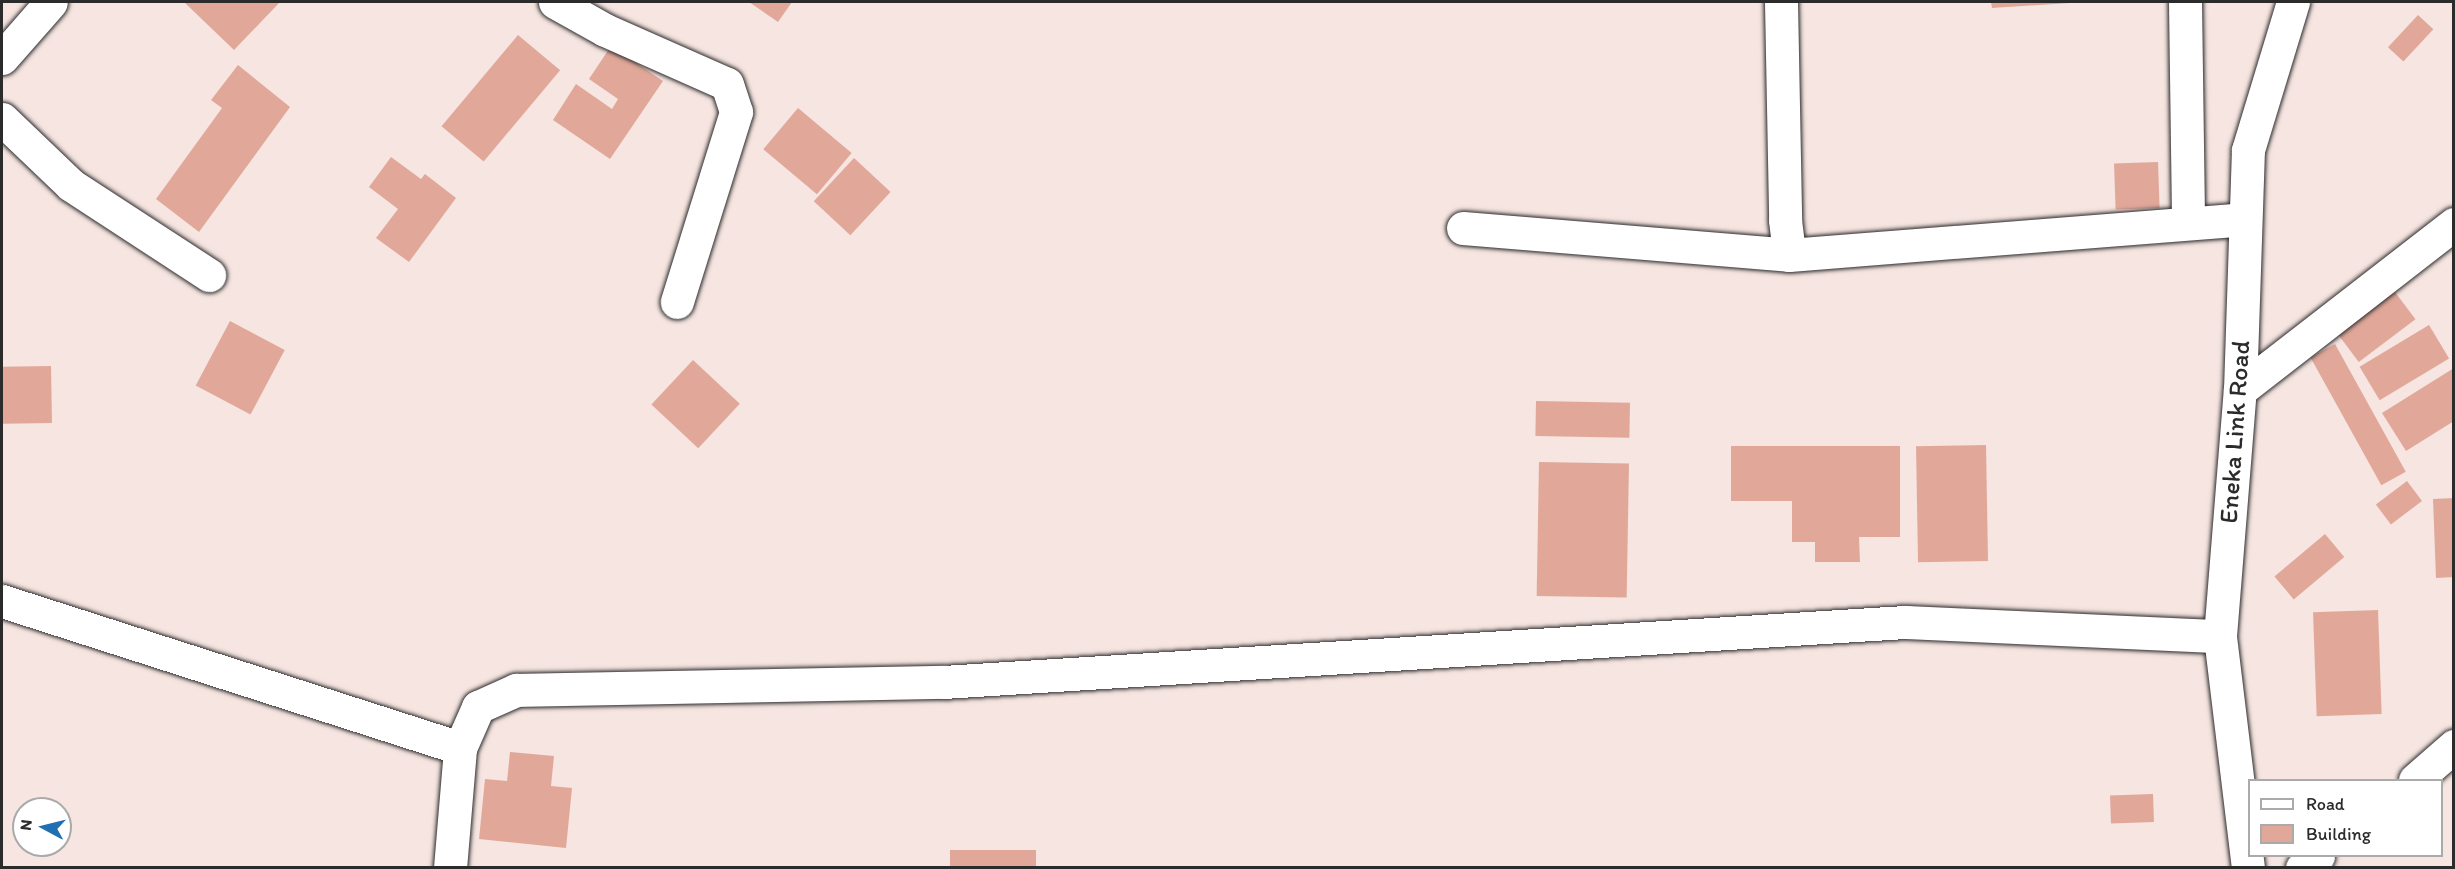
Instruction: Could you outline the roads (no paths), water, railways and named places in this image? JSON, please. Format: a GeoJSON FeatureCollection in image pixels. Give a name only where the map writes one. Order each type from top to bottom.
{"type":"FeatureCollection","features":[{"type":"Feature","properties":{"kind":"street"},"geometry":{"type":"LineString","coordinates":[[2,58],[51,2]]}},
{"type":"Feature","properties":{"kind":"street"},"geometry":{"type":"LineString","coordinates":[[555,2],[605,30],[727,84],[736,112],[677,302]]}},
{"type":"Feature","properties":{"kind":"street"},"geometry":{"type":"LineString","coordinates":[[1781,2],[1785,220],[1789,255]]}},
{"type":"Feature","properties":{"kind":"street"},"geometry":{"type":"LineString","coordinates":[[2185,2],[2188,220]]}},
{"type":"Feature","properties":{"kind":"street","name":"Eneka Link Road"},"geometry":{"type":"LineString","coordinates":[[2248,867],[2220,636],[2240,390],[2248,150],[2293,2]]}},
{"type":"Feature","properties":{"kind":"street"},"geometry":{"type":"LineString","coordinates":[[2,119],[71,185],[209,275]]}},
{"type":"Feature","properties":{"kind":"street"},"geometry":{"type":"LineString","coordinates":[[1463,228],[1789,255],[2188,220],[2244,219]]}},
{"type":"Feature","properties":{"kind":"street"},"geometry":{"type":"LineString","coordinates":[[2240,390],[2454,224]]}},
{"type":"Feature","properties":{"kind":"street"},"geometry":{"type":"LineString","coordinates":[[2,600],[460,748]]}},
{"type":"Feature","properties":{"kind":"street"},"geometry":{"type":"LineString","coordinates":[[450,867],[460,748],[478,707],[516,690],[943,682],[1906,622],[2220,636]]}},
{"type":"Feature","properties":{"kind":"street"},"geometry":{"type":"LineString","coordinates":[[2416,779],[2454,746]]}},
{"type":"Feature","properties":{"kind":"street"},"geometry":{"type":"LineString","coordinates":[[2302,867],[2315,857]]}}]}
